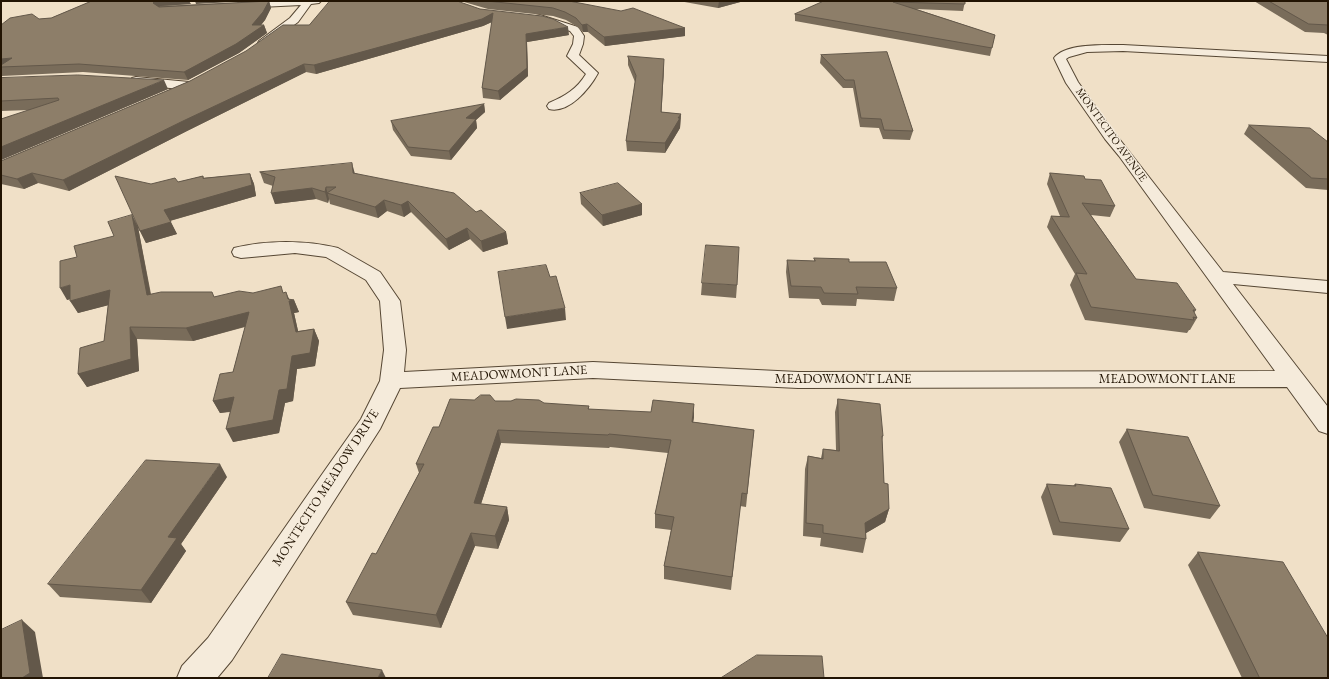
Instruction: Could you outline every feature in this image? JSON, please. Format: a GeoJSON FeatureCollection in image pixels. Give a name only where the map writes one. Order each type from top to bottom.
{"type":"FeatureCollection","features":[{"type":"Feature","properties":{"kind":"street"},"geometry":{"type":"LineString","coordinates":[[255,48],[294,20],[309,1]]}},
{"type":"Feature","properties":{"kind":"street"},"geometry":{"type":"LineString","coordinates":[[232,6],[316,1]]}},
{"type":"Feature","properties":{"kind":"street"},"geometry":{"type":"LineString","coordinates":[[526,17],[541,18],[574,29],[579,36],[578,44],[573,56],[592,73],[586,84],[576,95],[554,106]]}},
{"type":"Feature","properties":{"kind":"street","name":"MONTECITO AVENUE"},"geometry":{"type":"LineString","coordinates":[[1328,58],[1123,48],[1087,49],[1065,54],[1060,58],[1062,65],[1073,83],[1114,144],[1124,153],[1328,425]]}},
{"type":"Feature","properties":{"kind":"street"},"geometry":{"type":"LineString","coordinates":[[167,95],[189,86],[203,78]]}},
{"type":"Feature","properties":{"kind":"street"},"geometry":{"type":"LineString","coordinates":[[122,80],[189,86]]}},
{"type":"Feature","properties":{"kind":"street","name":"MONTECITO MEADOW DRIVE"},"geometry":{"type":"LineString","coordinates":[[194,678],[220,649],[279,559],[333,481],[371,423],[392,381],[395,350],[390,301],[373,276],[331,252],[295,247],[241,252]]}},
{"type":"Feature","properties":{"kind":"street"},"geometry":{"type":"LineString","coordinates":[[1217,277],[1328,287]]}},
{"type":"Feature","properties":{"kind":"street","name":"MEADOWMONT LANE"},"geometry":{"type":"LineString","coordinates":[[392,381],[593,370],[798,380],[1294,379]]}},
{"type":"Feature","properties":{"kind":"building"},"geometry":{"type":"Polygon","coordinates":[[[92,1],[155,1],[153,3],[159,7],[269,1],[263,12],[252,25],[264,25],[236,44],[184,72],[79,64],[1,67],[1,65],[12,58],[1,59],[1,25],[10,18],[32,14],[39,19],[51,18],[92,1]]]}},
{"type":"Feature","properties":{"kind":"building"},"geometry":{"type":"Polygon","coordinates":[[[330,1],[457,1],[480,9],[542,16],[553,19],[568,27],[526,34],[527,68],[498,91],[482,88],[493,13],[482,19],[314,65],[304,64],[63,180],[32,173],[17,179],[1,175],[1,161],[190,81],[246,51],[283,25],[309,25],[330,1]]]}},
{"type":"Feature","properties":{"kind":"building"},"geometry":{"type":"Polygon","coordinates":[[[487,1],[569,1],[621,11],[633,8],[685,28],[604,37],[587,24],[582,25],[576,18],[553,8],[487,1]]]}},
{"type":"Feature","properties":{"kind":"building"},"geometry":{"type":"Polygon","coordinates":[[[824,1],[965,1],[965,4],[893,2],[995,35],[992,48],[795,14],[824,1]]]}},
{"type":"Feature","properties":{"kind":"building"},"geometry":{"type":"Polygon","coordinates":[[[1269,1],[1328,1],[1328,25],[1309,24],[1269,1]]]}},
{"type":"Feature","properties":{"kind":"building"},"geometry":{"type":"Polygon","coordinates":[[[887,52],[913,131],[884,130],[881,119],[861,118],[854,80],[845,80],[821,55],[887,52]]]}},
{"type":"Feature","properties":{"kind":"building"},"geometry":{"type":"Polygon","coordinates":[[[628,56],[664,59],[661,112],[681,114],[665,143],[626,141],[636,76],[628,56]]]}},
{"type":"Feature","properties":{"kind":"building"},"geometry":{"type":"Polygon","coordinates":[[[78,75],[164,80],[1,147],[1,119],[59,100],[58,98],[1,101],[1,78],[78,75]]]}},
{"type":"Feature","properties":{"kind":"building"},"geometry":{"type":"Polygon","coordinates":[[[484,104],[466,118],[476,119],[449,151],[408,147],[391,121],[484,104]]]}},
{"type":"Feature","properties":{"kind":"building"},"geometry":{"type":"Polygon","coordinates":[[[1249,125],[1310,128],[1328,142],[1328,179],[1312,178],[1249,125]]]}},
{"type":"Feature","properties":{"kind":"building"},"geometry":{"type":"Polygon","coordinates":[[[352,163],[353,173],[454,193],[476,212],[481,210],[506,232],[481,241],[467,228],[446,239],[408,201],[401,205],[384,200],[375,207],[327,193],[336,187],[326,187],[325,192],[312,188],[271,193],[275,177],[260,172],[352,163]]]}},
{"type":"Feature","properties":{"kind":"building"},"geometry":{"type":"Polygon","coordinates":[[[1050,173],[1084,176],[1085,179],[1101,180],[1115,206],[1082,203],[1136,279],[1177,283],[1196,310],[1193,310],[1197,318],[1193,317],[1194,320],[1091,307],[1076,273],[1087,274],[1051,216],[1069,217],[1050,173]]]}},
{"type":"Feature","properties":{"kind":"building"},"geometry":{"type":"Polygon","coordinates":[[[250,174],[252,185],[164,210],[171,222],[140,231],[115,176],[151,184],[175,178],[178,182],[203,176],[203,178],[250,174]]]}},
{"type":"Feature","properties":{"kind":"building"},"geometry":{"type":"Polygon","coordinates":[[[618,183],[642,204],[602,215],[580,193],[618,183]]]}},
{"type":"Feature","properties":{"kind":"building"},"geometry":{"type":"Polygon","coordinates":[[[132,215],[147,295],[161,292],[212,292],[214,297],[239,291],[253,293],[281,286],[283,293],[286,292],[288,299],[294,300],[289,301],[296,332],[314,329],[310,353],[292,356],[287,389],[279,390],[273,420],[226,429],[234,397],[213,401],[220,374],[233,372],[249,312],[186,328],[130,327],[131,359],[78,374],[80,348],[104,341],[110,290],[70,301],[70,285],[60,288],[60,261],[77,257],[74,246],[114,236],[108,222],[132,215]]]}},
{"type":"Feature","properties":{"kind":"building"},"geometry":{"type":"Polygon","coordinates":[[[706,245],[739,247],[737,285],[702,283],[706,245]]]}},
{"type":"Feature","properties":{"kind":"building"},"geometry":{"type":"Polygon","coordinates":[[[814,258],[849,259],[849,262],[886,262],[897,288],[856,287],[858,294],[824,293],[821,287],[791,286],[787,260],[815,261],[814,258]]]}},
{"type":"Feature","properties":{"kind":"building"},"geometry":{"type":"Polygon","coordinates":[[[546,265],[550,277],[556,276],[565,308],[505,317],[498,272],[546,265]]]}},
{"type":"Feature","properties":{"kind":"building"},"geometry":{"type":"Polygon","coordinates":[[[481,395],[490,395],[495,401],[511,401],[516,399],[539,400],[544,403],[589,406],[588,409],[651,412],[653,400],[694,404],[692,422],[754,430],[747,494],[742,493],[732,577],[664,566],[674,517],[655,514],[671,440],[609,434],[498,430],[474,503],[507,507],[495,536],[471,533],[436,615],[346,602],[372,553],[376,554],[424,464],[416,464],[433,427],[439,427],[450,399],[474,400],[481,395]]]}},
{"type":"Feature","properties":{"kind":"building"},"geometry":{"type":"Polygon","coordinates":[[[838,399],[880,404],[883,436],[884,483],[888,484],[889,509],[865,523],[866,539],[823,533],[823,525],[806,523],[808,456],[823,459],[823,449],[839,451],[838,399]]]}},
{"type":"Feature","properties":{"kind":"building"},"geometry":{"type":"Polygon","coordinates":[[[1127,429],[1188,437],[1220,506],[1153,495],[1127,429]]]}},
{"type":"Feature","properties":{"kind":"building"},"geometry":{"type":"Polygon","coordinates":[[[146,460],[220,464],[168,537],[177,538],[141,590],[48,584],[146,460]]]}},
{"type":"Feature","properties":{"kind":"building"},"geometry":{"type":"Polygon","coordinates":[[[1047,484],[1076,486],[1075,484],[1111,488],[1129,529],[1060,522],[1047,484]]]}},
{"type":"Feature","properties":{"kind":"building"},"geometry":{"type":"Polygon","coordinates":[[[1198,552],[1283,562],[1328,638],[1328,678],[1260,678],[1198,552]]]}},
{"type":"Feature","properties":{"kind":"building"},"geometry":{"type":"Polygon","coordinates":[[[22,620],[30,673],[22,678],[1,678],[1,630],[22,620]]]}},
{"type":"Feature","properties":{"kind":"building"},"geometry":{"type":"Polygon","coordinates":[[[282,654],[382,670],[378,678],[268,678],[282,654]]]}},
{"type":"Feature","properties":{"kind":"building"},"geometry":{"type":"Polygon","coordinates":[[[757,655],[822,656],[824,678],[721,678],[757,655]]]}}]}
